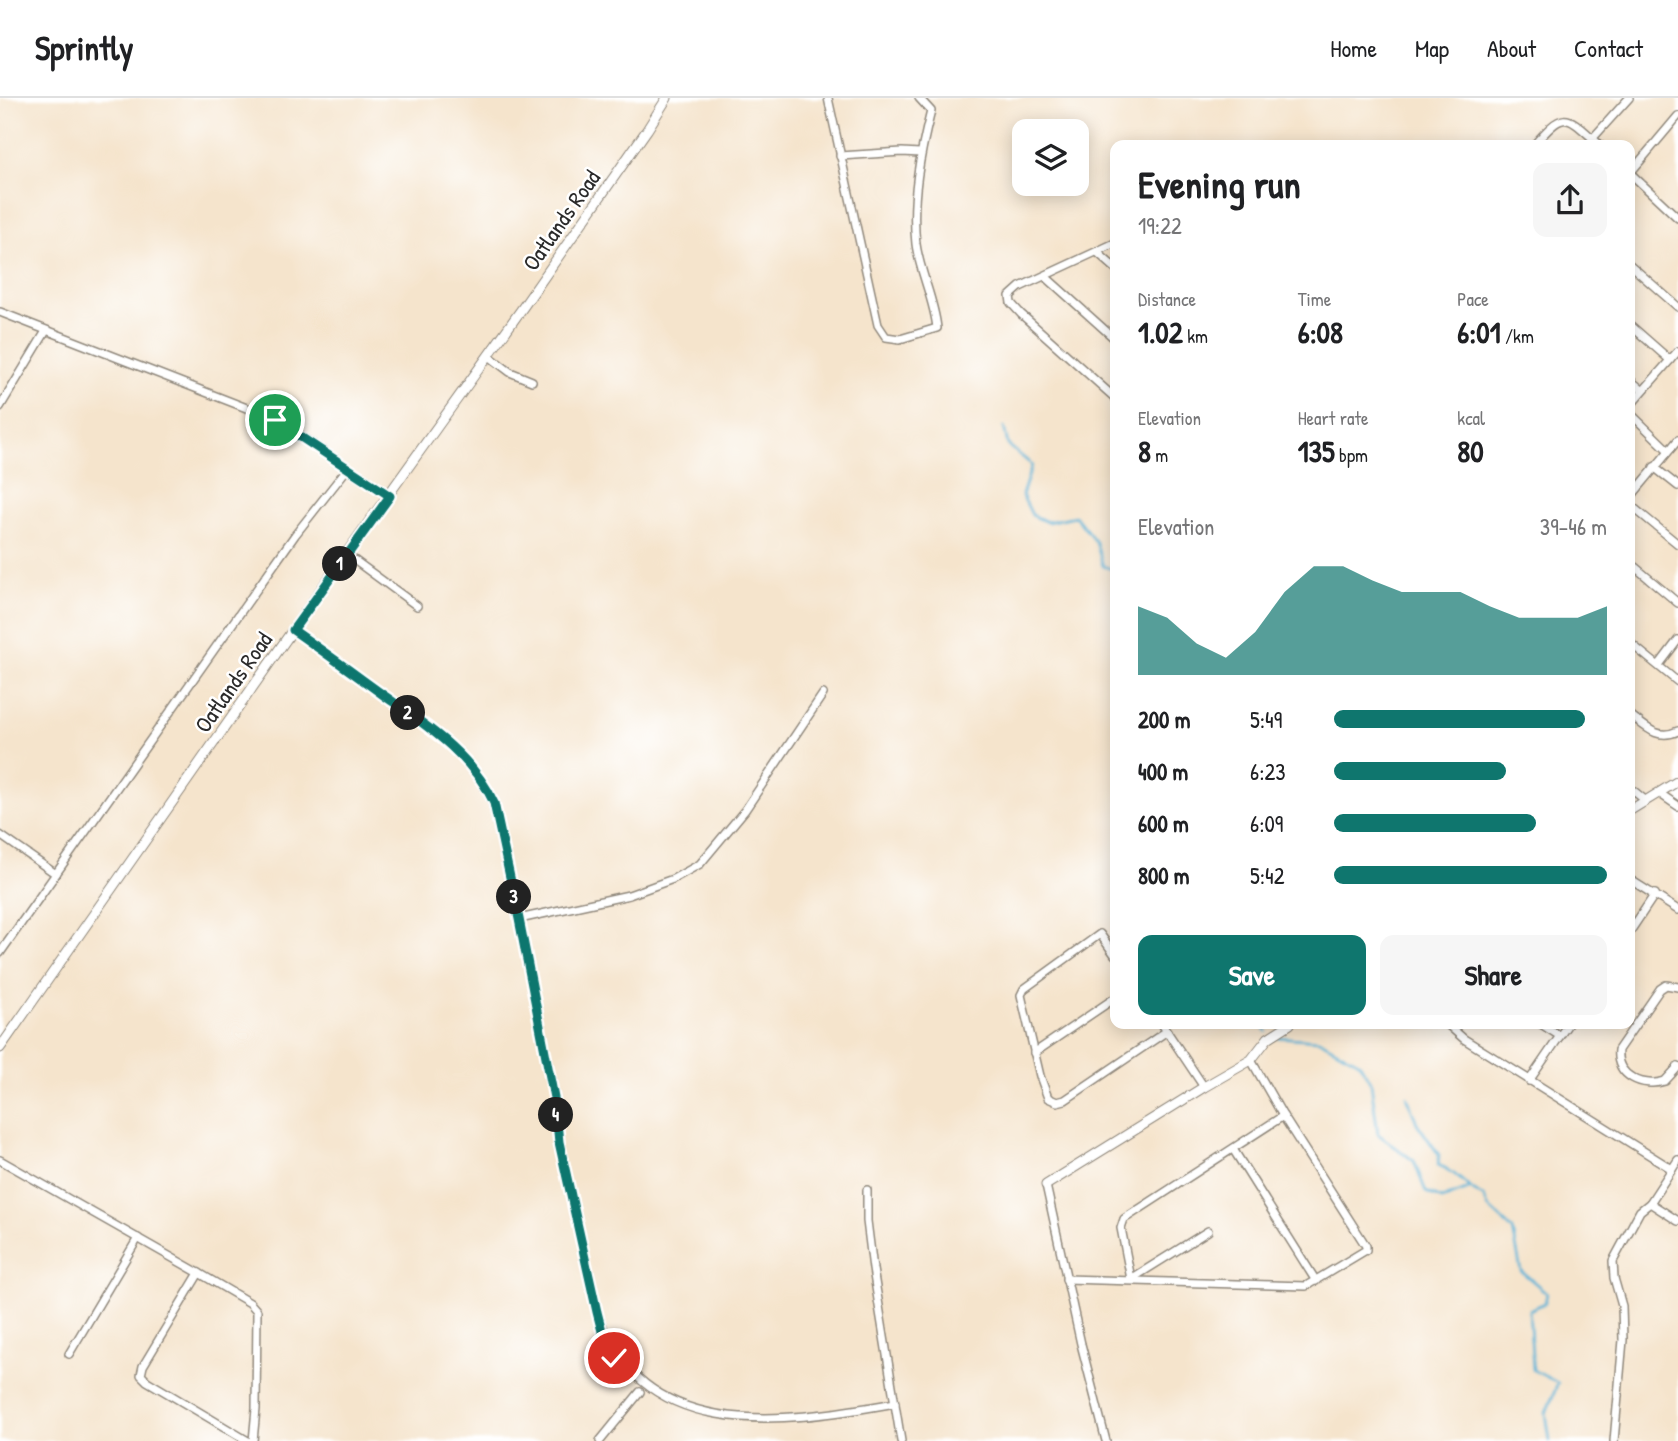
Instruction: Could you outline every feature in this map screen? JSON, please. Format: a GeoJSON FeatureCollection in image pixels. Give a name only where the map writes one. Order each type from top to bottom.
{"type":"FeatureCollection","features":[{"type":"Feature","properties":{"kind":"street","name":"Oatlands Road"},"geometry":{"type":"LineString","coordinates":[[0,1048],[346,554],[390,496],[648,130],[667,98]]}},
{"type":"Feature","properties":{"kind":"street"},"geometry":{"type":"LineString","coordinates":[[828,98],[878,325],[886,337],[900,340],[937,328],[935,310],[917,246],[915,200],[920,153],[930,111],[919,98]]}},
{"type":"Feature","properties":{"kind":"street"},"geometry":{"type":"LineString","coordinates":[[1539,140],[1553,124],[1562,119],[1573,121],[1592,139],[1629,98]]}},
{"type":"Feature","properties":{"kind":"street"},"geometry":{"type":"LineString","coordinates":[[1635,166],[1678,116]]}},
{"type":"Feature","properties":{"kind":"street"},"geometry":{"type":"LineString","coordinates":[[840,156],[920,153]]}},
{"type":"Feature","properties":{"kind":"street"},"geometry":{"type":"LineString","coordinates":[[1635,176],[1676,212]]}},
{"type":"Feature","properties":{"kind":"street"},"geometry":{"type":"LineString","coordinates":[[1110,246],[1012,292],[1010,296],[1011,303],[1110,393]]}},
{"type":"Feature","properties":{"kind":"street"},"geometry":{"type":"LineString","coordinates":[[1097,252],[1110,264]]}},
{"type":"Feature","properties":{"kind":"street"},"geometry":{"type":"LineString","coordinates":[[1635,269],[1678,307]]}},
{"type":"Feature","properties":{"kind":"street"},"geometry":{"type":"LineString","coordinates":[[1046,277],[1110,335]]}},
{"type":"Feature","properties":{"kind":"street"},"geometry":{"type":"LineString","coordinates":[[0,312],[262,414],[287,427],[390,496]]}},
{"type":"Feature","properties":{"kind":"street"},"geometry":{"type":"LineString","coordinates":[[1635,329],[1670,360]]}},
{"type":"Feature","properties":{"kind":"street"},"geometry":{"type":"LineString","coordinates":[[0,407],[46,331]]}},
{"type":"Feature","properties":{"kind":"street"},"geometry":{"type":"LineString","coordinates":[[1635,400],[1678,351]]}},
{"type":"Feature","properties":{"kind":"street"},"geometry":{"type":"LineString","coordinates":[[489,356],[510,372],[532,381]]}},
{"type":"Feature","properties":{"kind":"street"},"geometry":{"type":"LineString","coordinates":[[1635,384],[1642,390]]}},
{"type":"Feature","properties":{"kind":"street"},"geometry":{"type":"LineString","coordinates":[[1635,415],[1668,450]]}},
{"type":"Feature","properties":{"kind":"street"},"geometry":{"type":"LineString","coordinates":[[1635,491],[1678,440]]}},
{"type":"Feature","properties":{"kind":"street"},"geometry":{"type":"LineString","coordinates":[[1654,467],[1678,486]]}},
{"type":"Feature","properties":{"kind":"street"},"geometry":{"type":"LineString","coordinates":[[0,953],[288,546],[347,469]]}},
{"type":"Feature","properties":{"kind":"street"},"geometry":{"type":"LineString","coordinates":[[1635,509],[1678,544]]}},
{"type":"Feature","properties":{"kind":"street"},"geometry":{"type":"LineString","coordinates":[[346,554],[417,606]]}},
{"type":"Feature","properties":{"kind":"street"},"geometry":{"type":"LineString","coordinates":[[1635,567],[1678,603]]}},
{"type":"Feature","properties":{"kind":"street"},"geometry":{"type":"LineString","coordinates":[[293,630],[439,735],[478,777],[494,803],[555,1103],[559,1142],[597,1312],[603,1335],[625,1376]]}},
{"type":"Feature","properties":{"kind":"street"},"geometry":{"type":"LineString","coordinates":[[1658,665],[1678,640]]}},
{"type":"Feature","properties":{"kind":"street"},"geometry":{"type":"LineString","coordinates":[[1635,647],[1678,682]]}},
{"type":"Feature","properties":{"kind":"street"},"geometry":{"type":"LineString","coordinates":[[519,919],[629,895],[673,879],[699,864],[745,810],[823,694]]}},
{"type":"Feature","properties":{"kind":"street"},"geometry":{"type":"LineString","coordinates":[[1635,719],[1661,736],[1678,731]]}},
{"type":"Feature","properties":{"kind":"street"},"geometry":{"type":"LineString","coordinates":[[1635,807],[1678,780]]}},
{"type":"Feature","properties":{"kind":"street"},"geometry":{"type":"LineString","coordinates":[[1635,792],[1646,801]]}},
{"type":"Feature","properties":{"kind":"street"},"geometry":{"type":"LineString","coordinates":[[1659,793],[1678,806]]}},
{"type":"Feature","properties":{"kind":"street"},"geometry":{"type":"LineString","coordinates":[[0,835],[56,874]]}},
{"type":"Feature","properties":{"kind":"street"},"geometry":{"type":"LineString","coordinates":[[1635,882],[1678,910]]}},
{"type":"Feature","properties":{"kind":"street"},"geometry":{"type":"LineString","coordinates":[[1635,924],[1656,894]]}},
{"type":"Feature","properties":{"kind":"street"},"geometry":{"type":"LineString","coordinates":[[1110,948],[1100,934],[1024,989],[1021,995],[1034,1053],[1048,1098],[1060,1102],[1167,1031],[1204,1087]]}},
{"type":"Feature","properties":{"kind":"street"},"geometry":{"type":"LineString","coordinates":[[1635,1025],[1660,989],[1666,985],[1678,987]]}},
{"type":"Feature","properties":{"kind":"street"},"geometry":{"type":"LineString","coordinates":[[1034,1053],[1110,1001]]}},
{"type":"Feature","properties":{"kind":"street"},"geometry":{"type":"LineString","coordinates":[[1106,1441],[1046,1185],[1251,1060],[1268,1038],[1282,1029]]}},
{"type":"Feature","properties":{"kind":"street"},"geometry":{"type":"LineString","coordinates":[[1453,1029],[1529,1081],[1672,1169]]}},
{"type":"Feature","properties":{"kind":"street"},"geometry":{"type":"LineString","coordinates":[[1549,1029],[1560,1036]]}},
{"type":"Feature","properties":{"kind":"street"},"geometry":{"type":"LineString","coordinates":[[1529,1081],[1565,1029]]}},
{"type":"Feature","properties":{"kind":"street"},"geometry":{"type":"LineString","coordinates":[[1632,1029],[1618,1050],[1617,1060],[1630,1076],[1646,1083],[1665,1081],[1678,1067]]}},
{"type":"Feature","properties":{"kind":"street"},"geometry":{"type":"LineString","coordinates":[[1066,1279],[1299,1286],[1316,1281],[1365,1251],[1366,1246],[1283,1116],[1251,1060]]}},
{"type":"Feature","properties":{"kind":"street"},"geometry":{"type":"LineString","coordinates":[[1131,1279],[1121,1228],[1124,1219],[1283,1116]]}},
{"type":"Feature","properties":{"kind":"street"},"geometry":{"type":"LineString","coordinates":[[1233,1149],[1316,1281]]}},
{"type":"Feature","properties":{"kind":"street"},"geometry":{"type":"LineString","coordinates":[[0,1160],[138,1238],[199,1273],[250,1303],[257,1311],[256,1409],[250,1441],[147,1381],[141,1374],[143,1366],[199,1273]]}},
{"type":"Feature","properties":{"kind":"street"},"geometry":{"type":"LineString","coordinates":[[1614,1441],[1623,1340],[1622,1306],[1614,1278],[1613,1261],[1640,1211],[1650,1203],[1678,1160]]}},
{"type":"Feature","properties":{"kind":"street"},"geometry":{"type":"LineString","coordinates":[[867,1190],[867,1221],[901,1441]]}},
{"type":"Feature","properties":{"kind":"street"},"geometry":{"type":"LineString","coordinates":[[1650,1203],[1678,1221]]}},
{"type":"Feature","properties":{"kind":"street"},"geometry":{"type":"LineString","coordinates":[[1131,1279],[1209,1231]]}},
{"type":"Feature","properties":{"kind":"street"},"geometry":{"type":"LineString","coordinates":[[69,1354],[138,1238]]}},
{"type":"Feature","properties":{"kind":"street"},"geometry":{"type":"LineString","coordinates":[[632,1383],[650,1399]]}},
{"type":"Feature","properties":{"kind":"street"},"geometry":{"type":"LineString","coordinates":[[600,1441],[640,1392]]}},
{"type":"Feature","properties":{"kind":"street"},"geometry":{"type":"LineString","coordinates":[[751,1427],[895,1403]]}},
{"type":"Feature","properties":{"kind":"waterway"},"geometry":{"type":"LineString","coordinates":[[1004,427],[1008,445],[1032,465],[1022,495],[1032,515],[1047,522],[1075,516],[1096,542],[1103,566],[1110,568]]}},
{"type":"Feature","properties":{"kind":"waterway"},"geometry":{"type":"LineString","coordinates":[[1277,1037],[1319,1040],[1359,1062],[1371,1083],[1378,1134],[1414,1161],[1426,1192],[1442,1199],[1469,1189]]}},
{"type":"Feature","properties":{"kind":"waterway"},"geometry":{"type":"LineString","coordinates":[[1407,1096],[1417,1123],[1439,1155],[1438,1165],[1484,1197],[1488,1207],[1513,1230],[1521,1271],[1547,1293],[1545,1303],[1529,1310],[1533,1370],[1558,1383],[1546,1413],[1550,1441]]}},
{"type":"Feature","properties":{"kind":"route"},"geometry":{"type":"LineString","coordinates":[[275,420],[390,496],[293,630],[439,735],[464,760],[488,790],[494,803],[555,1103],[559,1142],[597,1312],[603,1335],[614,1358]]}}]}
